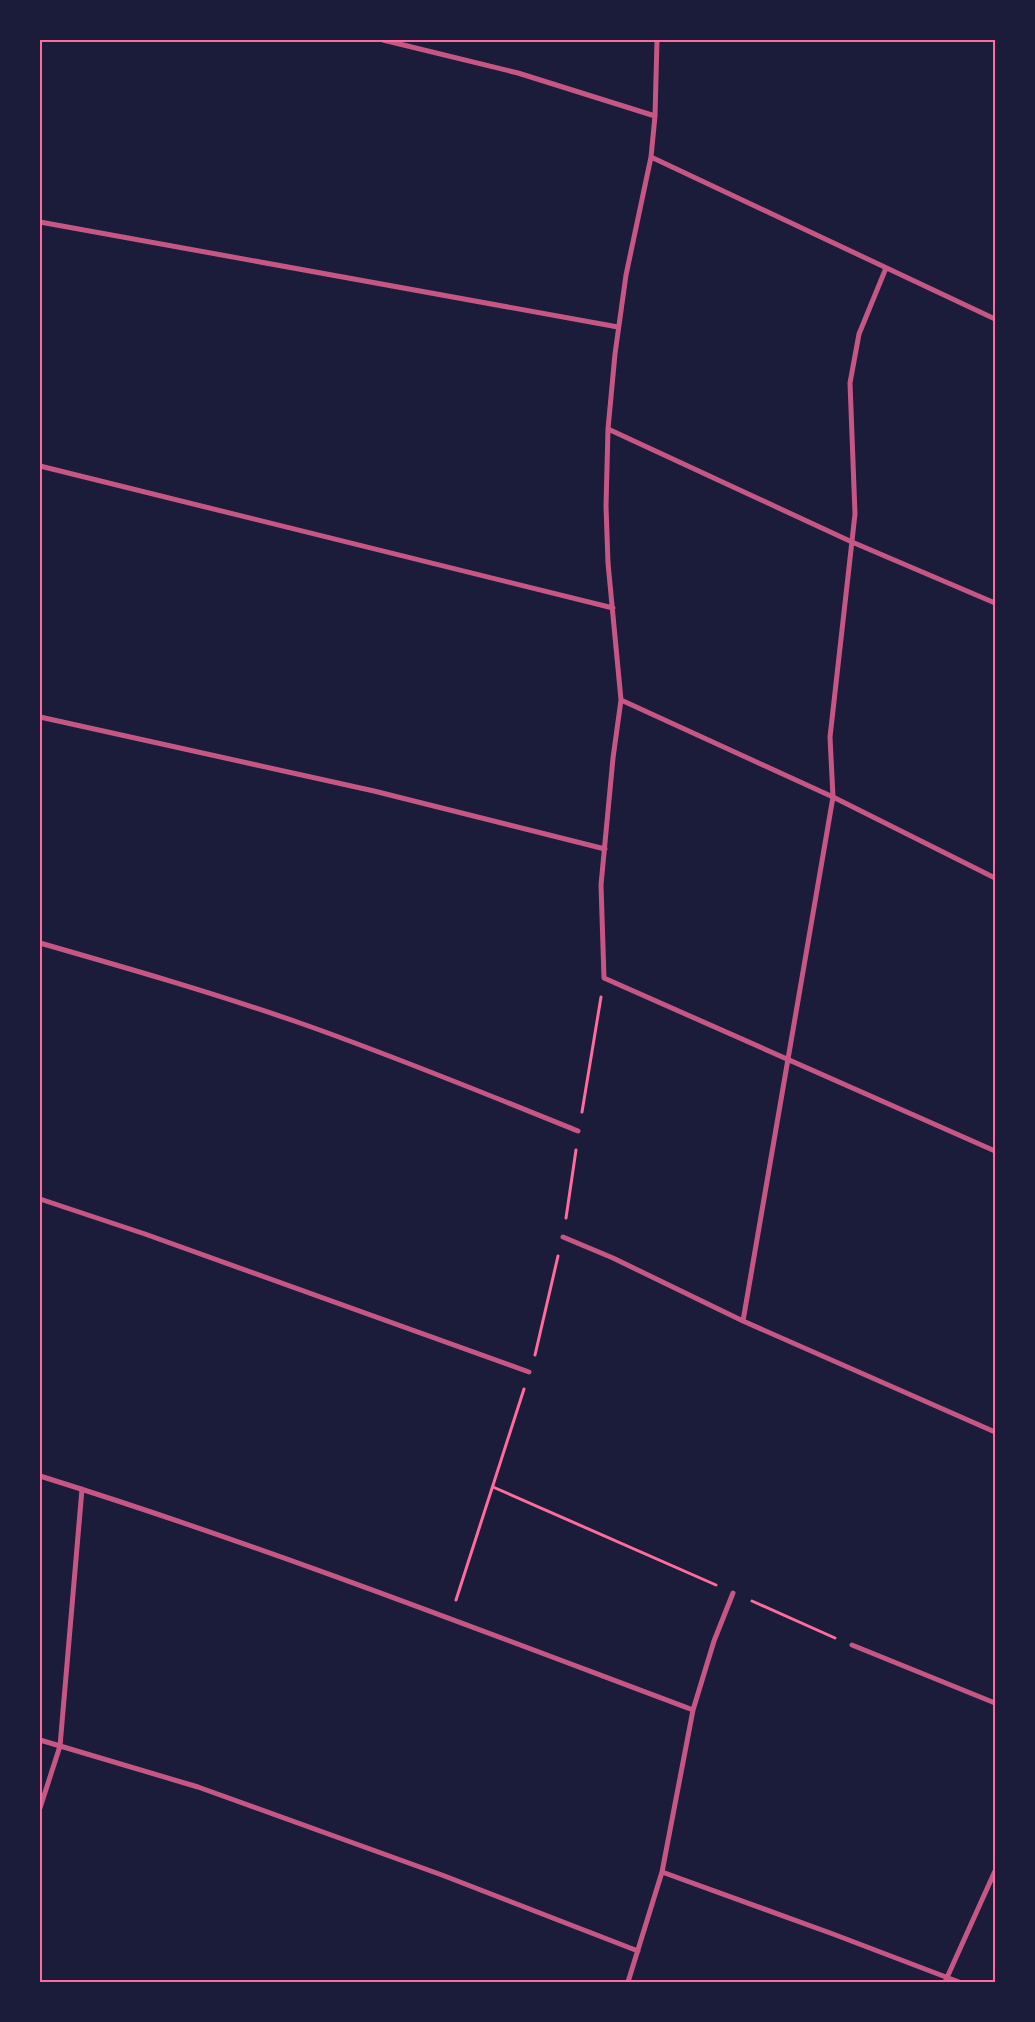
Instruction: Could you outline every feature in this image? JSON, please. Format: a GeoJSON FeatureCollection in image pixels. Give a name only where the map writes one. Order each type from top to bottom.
{"type":"FeatureCollection","features":[{"type":"Feature","properties":{"kind":"street"},"geometry":{"type":"LineString","coordinates":[[383,40],[518,73],[656,116]]}},
{"type":"Feature","properties":{"kind":"street"},"geometry":{"type":"LineString","coordinates":[[657,40],[656,116],[651,158],[626,275],[618,327],[608,429],[606,506],[608,562],[621,700],[613,758],[601,885],[604,978],[995,1151]]}},
{"type":"Feature","properties":{"kind":"street"},"geometry":{"type":"LineString","coordinates":[[651,158],[995,318]]}},
{"type":"Feature","properties":{"kind":"street"},"geometry":{"type":"LineString","coordinates":[[40,222],[618,327]]}},
{"type":"Feature","properties":{"kind":"street"},"geometry":{"type":"LineString","coordinates":[[743,1321],[833,797],[830,737],[855,514],[850,383],[859,334],[886,268]]}},
{"type":"Feature","properties":{"kind":"street"},"geometry":{"type":"LineString","coordinates":[[608,429],[852,542],[995,603]]}},
{"type":"Feature","properties":{"kind":"street"},"geometry":{"type":"LineString","coordinates":[[40,466],[612,608]]}},
{"type":"Feature","properties":{"kind":"street"},"geometry":{"type":"LineString","coordinates":[[621,700],[833,797],[995,878]]}},
{"type":"Feature","properties":{"kind":"street"},"geometry":{"type":"LineString","coordinates":[[40,717],[374,791],[605,849]]}},
{"type":"Feature","properties":{"kind":"street"},"geometry":{"type":"LineString","coordinates":[[40,943],[172,981],[300,1023],[424,1069],[578,1131]]}},
{"type":"Feature","properties":{"kind":"street"},"geometry":{"type":"LineString","coordinates":[[40,1199],[145,1234],[529,1372]]}},
{"type":"Feature","properties":{"kind":"street"},"geometry":{"type":"LineString","coordinates":[[563,1237],[613,1258],[743,1321],[995,1432]]}},
{"type":"Feature","properties":{"kind":"street"},"geometry":{"type":"LineString","coordinates":[[40,1476],[270,1554],[693,1710]]}},
{"type":"Feature","properties":{"kind":"street"},"geometry":{"type":"LineString","coordinates":[[40,1808],[60,1746],[82,1489]]}},
{"type":"Feature","properties":{"kind":"street"},"geometry":{"type":"LineString","coordinates":[[628,1982],[662,1872],[693,1710],[714,1642],[733,1593]]}},
{"type":"Feature","properties":{"kind":"street"},"geometry":{"type":"LineString","coordinates":[[852,1645],[995,1703]]}},
{"type":"Feature","properties":{"kind":"street"},"geometry":{"type":"LineString","coordinates":[[40,1740],[198,1787],[442,1875],[638,1951]]}},
{"type":"Feature","properties":{"kind":"street"},"geometry":{"type":"LineString","coordinates":[[946,1980],[995,1870]]}},
{"type":"Feature","properties":{"kind":"street"},"geometry":{"type":"LineString","coordinates":[[662,1872],[833,1934],[946,1980],[959,1982]]}},
{"type":"Feature","properties":{"kind":"path"},"geometry":{"type":"LineString","coordinates":[[450,1619],[494,1487],[539,1340],[563,1237],[578,1131],[604,978]]}},
{"type":"Feature","properties":{"kind":"path"},"geometry":{"type":"LineString","coordinates":[[494,1487],[852,1645]]}}]}
